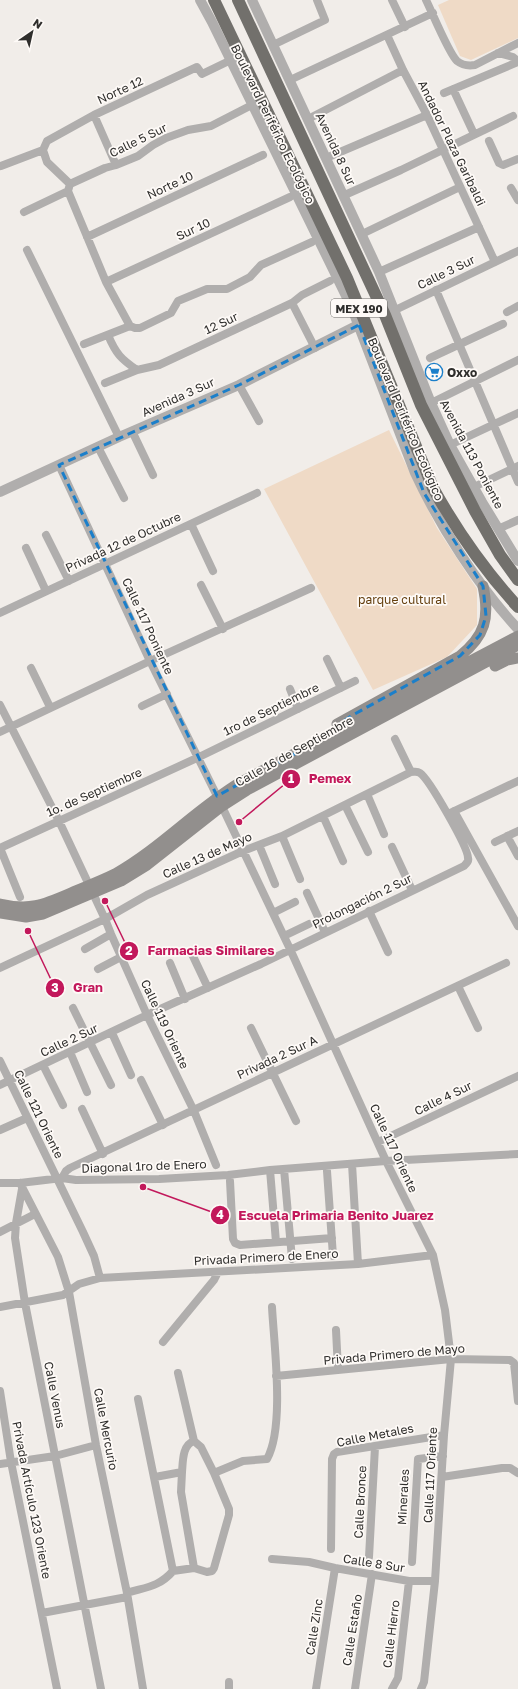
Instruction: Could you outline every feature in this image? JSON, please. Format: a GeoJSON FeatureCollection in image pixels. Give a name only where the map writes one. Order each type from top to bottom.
{"type":"FeatureCollection","features":[{"type":"Feature","properties":{"kind":"highway","name":"Boulevard Periférico Ecológico"},"geometry":{"type":"LineString","coordinates":[[214,0],[347,278],[362,324],[433,488],[448,514],[482,565],[518,607]]}},
{"type":"Feature","properties":{"kind":"highway","name":"Boulevard Periférico Ecológico"},"geometry":{"type":"LineString","coordinates":[[238,0],[390,312],[421,405],[493,543],[518,580]]}},
{"type":"Feature","properties":{"kind":"main road"},"geometry":{"type":"LineString","coordinates":[[310,752],[339,723],[460,656],[472,646],[484,626],[486,601],[483,586]]}},
{"type":"Feature","properties":{"kind":"main road","name":"Calle 16 de Septiembre"},"geometry":{"type":"LineString","coordinates":[[0,904],[25,908],[41,905],[121,881],[147,865],[220,801],[247,790],[310,752],[518,636]]}},
{"type":"Feature","properties":{"kind":"main road","name":"Calle 16 de Septiembre"},"geometry":{"type":"LineString","coordinates":[[368,720],[452,682],[518,645]]}},
{"type":"Feature","properties":{"kind":"main road"},"geometry":{"type":"LineString","coordinates":[[310,752],[346,745],[489,669],[507,660],[518,658]]}},
{"type":"Feature","properties":{"kind":"main road","name":"Calle 16 de Septiembre"},"geometry":{"type":"LineString","coordinates":[[0,913],[26,917],[44,914],[91,890]]}},
{"type":"Feature","properties":{"kind":"street","name":"Boulevard Periférico Ecológico"},"geometry":{"type":"LineString","coordinates":[[200,0],[362,324],[415,473],[424,493],[442,524],[483,586],[518,629]]}},
{"type":"Feature","properties":{"kind":"street","name":"Avenida 8 Sur"},"geometry":{"type":"LineString","coordinates":[[252,0],[379,272],[390,312]]}},
{"type":"Feature","properties":{"kind":"street"},"geometry":{"type":"LineString","coordinates":[[274,45],[325,20],[317,0]]}},
{"type":"Feature","properties":{"kind":"street"},"geometry":{"type":"LineString","coordinates":[[392,0],[405,27]]}},
{"type":"Feature","properties":{"kind":"street"},"geometry":{"type":"LineString","coordinates":[[426,0],[456,59],[466,65],[475,65],[518,43]]}},
{"type":"Feature","properties":{"kind":"street"},"geometry":{"type":"LineString","coordinates":[[290,80],[433,13]]}},
{"type":"Feature","properties":{"kind":"street","name":"Andador Plaza Garibaldi"},"geometry":{"type":"LineString","coordinates":[[387,35],[403,70],[427,115],[495,262]]}},
{"type":"Feature","properties":{"kind":"street"},"geometry":{"type":"LineString","coordinates":[[498,53],[518,61]]}},
{"type":"Feature","properties":{"kind":"street","name":"Norte 12"},"geometry":{"type":"LineString","coordinates":[[43,150],[47,141],[94,115],[197,68],[202,74],[231,60]]}},
{"type":"Feature","properties":{"kind":"street"},"geometry":{"type":"LineString","coordinates":[[444,93],[518,61]]}},
{"type":"Feature","properties":{"kind":"street"},"geometry":{"type":"LineString","coordinates":[[308,119],[403,70]]}},
{"type":"Feature","properties":{"kind":"street"},"geometry":{"type":"LineString","coordinates":[[453,89],[474,134]]}},
{"type":"Feature","properties":{"kind":"street","name":"Calle 5 Sur"},"geometry":{"type":"LineString","coordinates":[[24,212],[105,168],[138,156],[152,145],[166,138],[188,130],[211,126],[248,108]]}},
{"type":"Feature","properties":{"kind":"street"},"geometry":{"type":"LineString","coordinates":[[94,115],[116,165]]}},
{"type":"Feature","properties":{"kind":"street"},"geometry":{"type":"LineString","coordinates":[[326,158],[427,115]]}},
{"type":"Feature","properties":{"kind":"street"},"geometry":{"type":"LineString","coordinates":[[347,194],[513,116]]}},
{"type":"Feature","properties":{"kind":"street"},"geometry":{"type":"LineString","coordinates":[[489,142],[499,163],[503,166],[518,159]]}},
{"type":"Feature","properties":{"kind":"street"},"geometry":{"type":"LineString","coordinates":[[1,166],[43,150],[47,162],[69,187],[87,237],[106,282],[130,326],[135,328],[140,328],[171,313],[178,301],[207,289],[227,288],[250,277],[261,265],[312,242]]}},
{"type":"Feature","properties":{"kind":"street","name":"Norte 10"},"geometry":{"type":"LineString","coordinates":[[87,237],[263,155]]}},
{"type":"Feature","properties":{"kind":"street"},"geometry":{"type":"LineString","coordinates":[[362,234],[460,187]]}},
{"type":"Feature","properties":{"kind":"street"},"geometry":{"type":"LineString","coordinates":[[511,188],[518,200]]}},
{"type":"Feature","properties":{"kind":"street","name":"Sur 10"},"geometry":{"type":"LineString","coordinates":[[106,282],[290,197]]}},
{"type":"Feature","properties":{"kind":"street"},"geometry":{"type":"LineString","coordinates":[[379,272],[479,227]]}},
{"type":"Feature","properties":{"kind":"street"},"geometry":{"type":"LineString","coordinates":[[28,250],[119,437]]}},
{"type":"Feature","properties":{"kind":"street","name":"Calle 3 Sur"},"geometry":{"type":"LineString","coordinates":[[390,312],[518,251]]}},
{"type":"Feature","properties":{"kind":"street","name":"12 Sur"},"geometry":{"type":"LineString","coordinates":[[105,383],[137,370],[159,365],[292,303],[302,294],[330,280]]}},
{"type":"Feature","properties":{"kind":"street"},"geometry":{"type":"LineString","coordinates":[[436,290],[494,424],[515,467],[518,482]]}},
{"type":"Feature","properties":{"kind":"street"},"geometry":{"type":"LineString","coordinates":[[292,303],[315,348]]}},
{"type":"Feature","properties":{"kind":"street"},"geometry":{"type":"LineString","coordinates":[[507,312],[518,306]]}},
{"type":"Feature","properties":{"kind":"street","name":"Avenida 113 Poniente"},"geometry":{"type":"LineString","coordinates":[[390,312],[450,445],[518,561]]}},
{"type":"Feature","properties":{"kind":"street","name":"Avenida 3 Sur"},"geometry":{"type":"LineString","coordinates":[[0,492],[132,431],[239,384],[362,324]]}},
{"type":"Feature","properties":{"kind":"street"},"geometry":{"type":"LineString","coordinates":[[430,358],[503,324]]}},
{"type":"Feature","properties":{"kind":"street"},"geometry":{"type":"LineString","coordinates":[[84,344],[130,326]]}},
{"type":"Feature","properties":{"kind":"street"},"geometry":{"type":"LineString","coordinates":[[108,335],[114,350],[119,357],[137,370]]}},
{"type":"Feature","properties":{"kind":"street"},"geometry":{"type":"LineString","coordinates":[[431,403],[518,360]]}},
{"type":"Feature","properties":{"kind":"street"},"geometry":{"type":"LineString","coordinates":[[239,384],[259,421]]}},
{"type":"Feature","properties":{"kind":"street"},"geometry":{"type":"LineString","coordinates":[[450,445],[518,413]]}},
{"type":"Feature","properties":{"kind":"street"},"geometry":{"type":"LineString","coordinates":[[132,431],[153,475]]}},
{"type":"Feature","properties":{"kind":"street"},"geometry":{"type":"LineString","coordinates":[[98,447],[124,498]]}},
{"type":"Feature","properties":{"kind":"street","name":"Calle 117 Poniente"},"geometry":{"type":"LineString","coordinates":[[59,465],[150,660],[197,758],[220,801]]}},
{"type":"Feature","properties":{"kind":"street"},"geometry":{"type":"LineString","coordinates":[[474,487],[515,467]]}},
{"type":"Feature","properties":{"kind":"street","name":"Privada 12 de Octubre"},"geometry":{"type":"LineString","coordinates":[[0,613],[257,493]]}},
{"type":"Feature","properties":{"kind":"street"},"geometry":{"type":"LineString","coordinates":[[498,529],[518,520]]}},
{"type":"Feature","properties":{"kind":"street"},"geometry":{"type":"LineString","coordinates":[[191,524],[213,571]]}},
{"type":"Feature","properties":{"kind":"street"},"geometry":{"type":"LineString","coordinates":[[46,535],[69,581]]}},
{"type":"Feature","properties":{"kind":"street"},"geometry":{"type":"LineString","coordinates":[[26,548],[46,591]]}},
{"type":"Feature","properties":{"kind":"street"},"geometry":{"type":"LineString","coordinates":[[201,586],[223,629]]}},
{"type":"Feature","properties":{"kind":"street"},"geometry":{"type":"LineString","coordinates":[[0,732],[150,660],[223,629],[311,588]]}},
{"type":"Feature","properties":{"kind":"street"},"geometry":{"type":"LineString","coordinates":[[327,659],[341,688]]}},
{"type":"Feature","properties":{"kind":"street"},"geometry":{"type":"LineString","coordinates":[[31,668],[50,707]]}},
{"type":"Feature","properties":{"kind":"street","name":"1ro de Septiembre"},"geometry":{"type":"LineString","coordinates":[[197,758],[355,681]]}},
{"type":"Feature","properties":{"kind":"street"},"geometry":{"type":"LineString","coordinates":[[290,690],[298,709]]}},
{"type":"Feature","properties":{"kind":"street"},"geometry":{"type":"LineString","coordinates":[[142,706],[167,694]]}},
{"type":"Feature","properties":{"kind":"street","name":"Calle 119 Oriente"},"geometry":{"type":"LineString","coordinates":[[0,705],[59,821],[105,919],[147,1015],[194,1111],[216,1165]]}},
{"type":"Feature","properties":{"kind":"street"},"geometry":{"type":"LineString","coordinates":[[395,739],[411,772],[417,772],[424,777],[451,812],[518,926]]}},
{"type":"Feature","properties":{"kind":"street","name":"1o. de Septiembre"},"geometry":{"type":"LineString","coordinates":[[0,848],[197,758]]}},
{"type":"Feature","properties":{"kind":"street","name":"Calle 13 de Mayo"},"geometry":{"type":"LineString","coordinates":[[0,968],[105,919],[147,895],[243,851],[282,836],[411,772]]}},
{"type":"Feature","properties":{"kind":"street"},"geometry":{"type":"LineString","coordinates":[[451,812],[518,781]]}},
{"type":"Feature","properties":{"kind":"street"},"geometry":{"type":"LineString","coordinates":[[367,794],[384,834]]}},
{"type":"Feature","properties":{"kind":"street","name":"Calle 117 Oriente"},"geometry":{"type":"LineString","coordinates":[[220,801],[284,936],[386,1161],[433,1255],[445,1310],[451,1359],[444,1435],[435,1581],[424,1682],[421,1689]]}},
{"type":"Feature","properties":{"kind":"street"},"geometry":{"type":"LineString","coordinates":[[345,805],[368,852]]}},
{"type":"Feature","properties":{"kind":"street","name":"Prolongación 2 Sur"},"geometry":{"type":"LineString","coordinates":[[147,1015],[186,999],[290,950],[467,863],[468,856],[451,812]]}},
{"type":"Feature","properties":{"kind":"street"},"geometry":{"type":"LineString","coordinates":[[323,816],[343,861]]}},
{"type":"Feature","properties":{"kind":"street"},"geometry":{"type":"LineString","coordinates":[[495,842],[518,831]]}},
{"type":"Feature","properties":{"kind":"street"},"geometry":{"type":"LineString","coordinates":[[282,836],[300,879]]}},
{"type":"Feature","properties":{"kind":"street"},"geometry":{"type":"LineString","coordinates":[[507,836],[518,856]]}},
{"type":"Feature","properties":{"kind":"street"},"geometry":{"type":"LineString","coordinates":[[259,845],[275,884]]}},
{"type":"Feature","properties":{"kind":"street"},"geometry":{"type":"LineString","coordinates":[[392,847],[412,890]]}},
{"type":"Feature","properties":{"kind":"street"},"geometry":{"type":"LineString","coordinates":[[0,848],[20,897]]}},
{"type":"Feature","properties":{"kind":"street"},"geometry":{"type":"LineString","coordinates":[[307,893],[325,932]]}},
{"type":"Feature","properties":{"kind":"street"},"geometry":{"type":"LineString","coordinates":[[273,913],[295,902]]}},
{"type":"Feature","properties":{"kind":"street"},"geometry":{"type":"LineString","coordinates":[[369,912],[388,952]]}},
{"type":"Feature","properties":{"kind":"street"},"geometry":{"type":"LineString","coordinates":[[284,936],[309,924]]}},
{"type":"Feature","properties":{"kind":"street"},"geometry":{"type":"LineString","coordinates":[[85,949],[111,934]]}},
{"type":"Feature","properties":{"kind":"street"},"geometry":{"type":"LineString","coordinates":[[191,952],[208,988]]}},
{"type":"Feature","properties":{"kind":"street"},"geometry":{"type":"LineString","coordinates":[[98,969],[121,957]]}},
{"type":"Feature","properties":{"kind":"street"},"geometry":{"type":"LineString","coordinates":[[170,963],[186,999]]}},
{"type":"Feature","properties":{"kind":"street","name":"Privada 2 Sur A"},"geometry":{"type":"LineString","coordinates":[[59,1178],[70,1168],[103,1154],[506,963]]}},
{"type":"Feature","properties":{"kind":"street"},"geometry":{"type":"LineString","coordinates":[[458,986],[478,1028]]}},
{"type":"Feature","properties":{"kind":"street"},"geometry":{"type":"LineString","coordinates":[[72,1008],[111,1085]]}},
{"type":"Feature","properties":{"kind":"street","name":"Calle 2 Sur"},"geometry":{"type":"LineString","coordinates":[[0,1085],[112,1033],[147,1015]]}},
{"type":"Feature","properties":{"kind":"street"},"geometry":{"type":"LineString","coordinates":[[251,1028],[296,1121]]}},
{"type":"Feature","properties":{"kind":"street"},"geometry":{"type":"LineString","coordinates":[[112,1033],[131,1075]]}},
{"type":"Feature","properties":{"kind":"street"},"geometry":{"type":"LineString","coordinates":[[70,1052],[87,1092]]}},
{"type":"Feature","properties":{"kind":"street","name":"Calle 121 Oriente"},"geometry":{"type":"LineString","coordinates":[[0,1061],[27,1118],[59,1178],[94,1256],[100,1278]]}},
{"type":"Feature","properties":{"kind":"street"},"geometry":{"type":"LineString","coordinates":[[43,1065],[63,1105]]}},
{"type":"Feature","properties":{"kind":"street","name":"Calle 4 Sur"},"geometry":{"type":"LineString","coordinates":[[378,1142],[518,1076]]}},
{"type":"Feature","properties":{"kind":"street"},"geometry":{"type":"LineString","coordinates":[[141,1080],[163,1125]]}},
{"type":"Feature","properties":{"kind":"street"},"geometry":{"type":"LineString","coordinates":[[82,1109],[103,1154]]}},
{"type":"Feature","properties":{"kind":"street"},"geometry":{"type":"LineString","coordinates":[[0,1130],[27,1118]]}},
{"type":"Feature","properties":{"kind":"street","name":"Diagonal 1ro de Enero"},"geometry":{"type":"LineString","coordinates":[[0,1183],[21,1186],[59,1178],[76,1180],[159,1179],[228,1175],[270,1170],[386,1161],[518,1154]]}},
{"type":"Feature","properties":{"kind":"street"},"geometry":{"type":"LineString","coordinates":[[352,1164],[358,1264]]}},
{"type":"Feature","properties":{"kind":"street"},"geometry":{"type":"LineString","coordinates":[[284,1169],[292,1259]]}},
{"type":"Feature","properties":{"kind":"street"},"geometry":{"type":"LineString","coordinates":[[270,1170],[276,1242]]}},
{"type":"Feature","properties":{"kind":"street"},"geometry":{"type":"LineString","coordinates":[[327,1172],[333,1256]]}},
{"type":"Feature","properties":{"kind":"street"},"geometry":{"type":"LineString","coordinates":[[230,1181],[233,1239],[235,1243],[240,1245],[332,1238]]}},
{"type":"Feature","properties":{"kind":"street","name":"Calle Mercurio"},"geometry":{"type":"LineString","coordinates":[[21,1186],[58,1257],[69,1292],[96,1446],[127,1595],[143,1689]]}},
{"type":"Feature","properties":{"kind":"street","name":"Calle Venus"},"geometry":{"type":"LineString","coordinates":[[21,1186],[15,1238],[25,1303],[101,1689]]}},
{"type":"Feature","properties":{"kind":"street"},"geometry":{"type":"LineString","coordinates":[[0,1232],[35,1214]]}},
{"type":"Feature","properties":{"kind":"street","name":"Privada Primero de Enero"},"geometry":{"type":"LineString","coordinates":[[0,1307],[63,1296],[79,1284],[100,1278],[358,1264],[433,1255]]}},
{"type":"Feature","properties":{"kind":"street"},"geometry":{"type":"LineString","coordinates":[[163,1342],[214,1280],[218,1272]]}},
{"type":"Feature","properties":{"kind":"street"},"geometry":{"type":"LineString","coordinates":[[214,1473],[243,1461],[267,1459],[277,1423],[272,1307]]}},
{"type":"Feature","properties":{"kind":"street"},"geometry":{"type":"LineString","coordinates":[[336,1330],[338,1370]]}},
{"type":"Feature","properties":{"kind":"street","name":"Privada Primero de Mayo"},"geometry":{"type":"LineString","coordinates":[[276,1376],[451,1359],[510,1360],[513,1361],[518,1401]]}},
{"type":"Feature","properties":{"kind":"street"},"geometry":{"type":"LineString","coordinates":[[42,1613],[127,1595],[158,1584],[165,1580],[173,1571],[194,1568],[207,1572],[212,1571],[214,1568],[229,1515],[226,1502],[202,1447],[194,1441],[178,1374]]}},
{"type":"Feature","properties":{"kind":"street","name":"Privada Artículo 123 Oriente"},"geometry":{"type":"LineString","coordinates":[[0,1391],[11,1462],[57,1689]]}},
{"type":"Feature","properties":{"kind":"street"},"geometry":{"type":"LineString","coordinates":[[138,1399],[173,1571]]}},
{"type":"Feature","properties":{"kind":"street","name":"Calle Metales"},"geometry":{"type":"LineString","coordinates":[[331,1549],[332,1459],[334,1454],[338,1452],[444,1435]]}},
{"type":"Feature","properties":{"kind":"street"},"geometry":{"type":"LineString","coordinates":[[194,1441],[187,1446],[182,1472],[181,1492],[194,1568]]}},
{"type":"Feature","properties":{"kind":"street"},"geometry":{"type":"LineString","coordinates":[[0,1464],[55,1456],[96,1446]]}},
{"type":"Feature","properties":{"kind":"street","name":"Calle Bronce"},"geometry":{"type":"LineString","coordinates":[[370,1557],[374,1447]]}},
{"type":"Feature","properties":{"kind":"street","name":"Minerales"},"geometry":{"type":"LineString","coordinates":[[412,1562],[418,1459],[443,1456]]}},
{"type":"Feature","properties":{"kind":"street"},"geometry":{"type":"LineString","coordinates":[[442,1477],[502,1468],[510,1468],[518,1473]]}},
{"type":"Feature","properties":{"kind":"street"},"geometry":{"type":"LineString","coordinates":[[155,1477],[182,1472]]}},
{"type":"Feature","properties":{"kind":"street","name":"Calle 8 Sur"},"geometry":{"type":"LineString","coordinates":[[272,1559],[309,1562],[409,1581],[435,1581]]}},
{"type":"Feature","properties":{"kind":"street","name":"Calle Zinc"},"geometry":{"type":"LineString","coordinates":[[316,1689],[335,1568]]}},
{"type":"Feature","properties":{"kind":"street","name":"Calle Estaño"},"geometry":{"type":"LineString","coordinates":[[355,1689],[372,1574]]}},
{"type":"Feature","properties":{"kind":"street","name":"Calle Hierro"},"geometry":{"type":"LineString","coordinates":[[392,1689],[398,1678],[409,1581]]}},
{"type":"Feature","properties":{"kind":"highlighted area"},"geometry":{"type":"Polygon","coordinates":[[[359,325],[424,493],[483,586],[486,616],[480,635],[460,656],[351,716],[309,746],[217,796],[59,465],[239,385],[359,325]]]}},
{"type":"Feature","properties":{"kind":"green space"},"geometry":{"type":"Polygon","coordinates":[[[449,0],[518,0],[518,38],[471,60],[460,56],[438,5],[449,0]]]}},
{"type":"Feature","properties":{"kind":"green space","name":"parque cultural"},"geometry":{"type":"Polygon","coordinates":[[[389,430],[437,528],[477,589],[477,625],[447,657],[373,690],[264,489],[389,430]]]}},
{"type":"Feature","properties":{"kind":"place","name":"Oxxo"},"geometry":{"type":"Point","coordinates":[434,372]}},
{"type":"Feature","properties":{"kind":"place","name":"Pemex"},"geometry":{"type":"Point","coordinates":[239,822]}},
{"type":"Feature","properties":{"kind":"place","name":"Farmacias Similares"},"geometry":{"type":"Point","coordinates":[105,901]}},
{"type":"Feature","properties":{"kind":"place","name":"Gran"},"geometry":{"type":"Point","coordinates":[28,931]}},
{"type":"Feature","properties":{"kind":"place","name":"Escuela Primaria Benito Juarez"},"geometry":{"type":"Point","coordinates":[143,1187]}}]}
